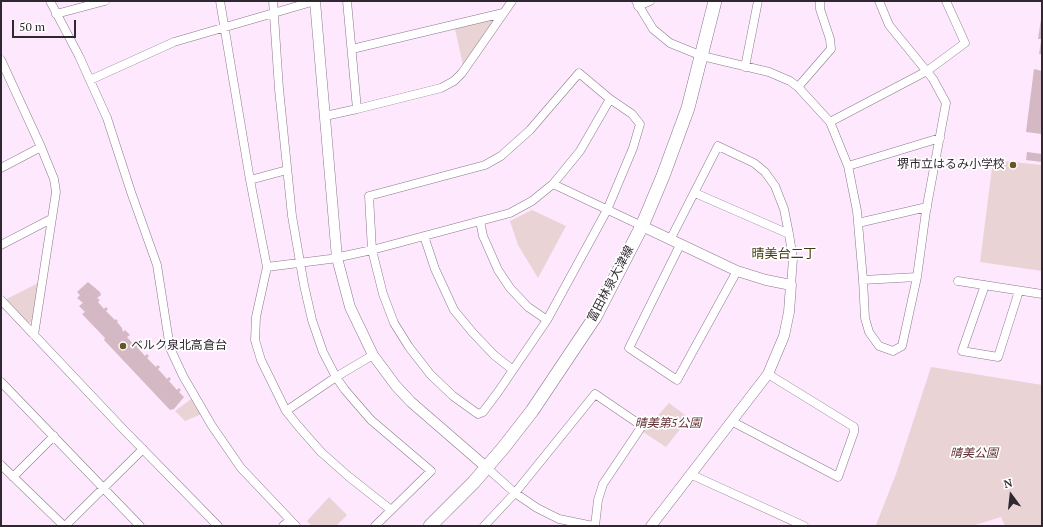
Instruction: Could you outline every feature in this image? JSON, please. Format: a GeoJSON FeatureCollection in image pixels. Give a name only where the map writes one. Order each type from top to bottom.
{"type":"FeatureCollection","features":[{"type":"Feature","properties":{"kind":"main road","name":"富田林泉大津線"},"geometry":{"type":"LineString","coordinates":[[430,526],[486,467],[532,411],[566,362],[594,317],[642,226],[663,176],[688,108],[715,1]]}},
{"type":"Feature","properties":{"kind":"street"},"geometry":{"type":"LineString","coordinates":[[50,1],[79,56],[107,118],[131,192],[157,264],[170,348],[212,426],[241,468],[296,526]]}},
{"type":"Feature","properties":{"kind":"street"},"geometry":{"type":"LineString","coordinates":[[56,14],[105,1]]}},
{"type":"Feature","properties":{"kind":"street"},"geometry":{"type":"LineString","coordinates":[[220,1],[250,180],[267,266],[256,317],[255,340],[261,360],[286,411],[321,452],[348,476],[392,510]]}},
{"type":"Feature","properties":{"kind":"street"},"geometry":{"type":"LineString","coordinates":[[273,1],[279,89],[287,170],[300,263],[312,320],[323,352],[336,377],[371,420],[431,471],[375,526]]}},
{"type":"Feature","properties":{"kind":"street"},"geometry":{"type":"LineString","coordinates":[[90,80],[174,42],[315,1],[337,258],[350,307],[373,355],[388,375],[411,402],[515,493],[557,523],[594,526],[598,500],[603,484],[642,426],[595,394],[515,493],[484,526]]}},
{"type":"Feature","properties":{"kind":"street"},"geometry":{"type":"LineString","coordinates":[[347,1],[357,109]]}},
{"type":"Feature","properties":{"kind":"street"},"geometry":{"type":"LineString","coordinates":[[325,116],[440,88],[454,80],[462,73],[512,1]]}},
{"type":"Feature","properties":{"kind":"street"},"geometry":{"type":"LineString","coordinates":[[650,1],[637,4],[660,37],[685,50],[702,56],[769,72],[790,81],[798,87],[830,122],[848,166],[858,222],[865,318],[869,332],[879,346],[892,351],[902,346],[917,277],[927,207],[946,103],[927,71],[889,25],[879,1]]}},
{"type":"Feature","properties":{"kind":"street"},"geometry":{"type":"LineString","coordinates":[[746,67],[758,1]]}},
{"type":"Feature","properties":{"kind":"street"},"geometry":{"type":"LineString","coordinates":[[798,87],[831,49],[830,39],[820,9],[820,1]]}},
{"type":"Feature","properties":{"kind":"street"},"geometry":{"type":"LineString","coordinates":[[830,122],[927,71],[964,43],[946,1]]}},
{"type":"Feature","properties":{"kind":"street"},"geometry":{"type":"LineString","coordinates":[[352,49],[503,13]]}},
{"type":"Feature","properties":{"kind":"street"},"geometry":{"type":"LineString","coordinates":[[1,60],[41,147],[54,179],[56,192],[34,335]]}},
{"type":"Feature","properties":{"kind":"street"},"geometry":{"type":"LineString","coordinates":[[579,73],[610,99],[632,114],[640,124],[633,148],[606,210],[546,320],[514,370],[483,412],[478,414],[453,396],[430,374],[409,348],[394,323],[383,294],[372,250],[369,196],[485,165],[501,156],[530,130],[579,73]]}},
{"type":"Feature","properties":{"kind":"street"},"geometry":{"type":"LineString","coordinates":[[267,266],[337,258],[510,213],[532,201],[553,184],[580,151],[610,99]]}},
{"type":"Feature","properties":{"kind":"street"},"geometry":{"type":"LineString","coordinates":[[848,166],[940,138]]}},
{"type":"Feature","properties":{"kind":"street"},"geometry":{"type":"LineString","coordinates":[[651,526],[690,474],[733,422],[768,374],[784,336],[789,312],[793,259],[790,234],[784,209],[775,186],[765,172],[754,163],[718,146],[670,240]]}},
{"type":"Feature","properties":{"kind":"street"},"geometry":{"type":"LineString","coordinates":[[1,168],[41,147]]}},
{"type":"Feature","properties":{"kind":"street"},"geometry":{"type":"LineString","coordinates":[[250,180],[287,170]]}},
{"type":"Feature","properties":{"kind":"street"},"geometry":{"type":"LineString","coordinates":[[553,184],[737,271],[766,280],[791,285]]}},
{"type":"Feature","properties":{"kind":"street"},"geometry":{"type":"LineString","coordinates":[[695,193],[790,234]]}},
{"type":"Feature","properties":{"kind":"street"},"geometry":{"type":"LineString","coordinates":[[858,222],[927,207]]}},
{"type":"Feature","properties":{"kind":"street"},"geometry":{"type":"LineString","coordinates":[[1,245],[51,219]]}},
{"type":"Feature","properties":{"kind":"street"},"geometry":{"type":"LineString","coordinates":[[480,221],[483,236],[498,270],[510,288],[528,307],[546,320]]}},
{"type":"Feature","properties":{"kind":"street"},"geometry":{"type":"LineString","coordinates":[[424,236],[437,275],[454,310],[472,334],[514,370]]}},
{"type":"Feature","properties":{"kind":"street"},"geometry":{"type":"LineString","coordinates":[[680,245],[628,348],[677,380],[737,271]]}},
{"type":"Feature","properties":{"kind":"street"},"geometry":{"type":"LineString","coordinates":[[863,280],[917,277]]}},
{"type":"Feature","properties":{"kind":"street"},"geometry":{"type":"LineString","coordinates":[[958,281],[1042,294]]}},
{"type":"Feature","properties":{"kind":"street"},"geometry":{"type":"LineString","coordinates":[[986,285],[962,352],[998,357],[1019,291]]}},
{"type":"Feature","properties":{"kind":"street"},"geometry":{"type":"LineString","coordinates":[[1,300],[218,526]]}},
{"type":"Feature","properties":{"kind":"street"},"geometry":{"type":"LineString","coordinates":[[286,411],[336,377],[373,355]]}},
{"type":"Feature","properties":{"kind":"street"},"geometry":{"type":"LineString","coordinates":[[733,422],[838,478],[854,432],[854,427],[768,374]]}},
{"type":"Feature","properties":{"kind":"street"},"geometry":{"type":"LineString","coordinates":[[1,382],[140,526]]}},
{"type":"Feature","properties":{"kind":"street"},"geometry":{"type":"LineString","coordinates":[[13,477],[54,436]]}},
{"type":"Feature","properties":{"kind":"street"},"geometry":{"type":"LineString","coordinates":[[1,465],[64,526],[143,449]]}},
{"type":"Feature","properties":{"kind":"street"},"geometry":{"type":"LineString","coordinates":[[690,474],[804,526]]}},
{"type":"Feature","properties":{"kind":"street"},"geometry":{"type":"LineString","coordinates":[[283,526],[290,520]]}},
{"type":"Feature","properties":{"kind":"green space"},"geometry":{"type":"Polygon","coordinates":[[[490,20],[493,23],[463,65],[455,29],[490,20]]]}},
{"type":"Feature","properties":{"kind":"green space"},"geometry":{"type":"Polygon","coordinates":[[[993,160],[1042,165],[1042,271],[980,262],[993,160]]]}},
{"type":"Feature","properties":{"kind":"green space"},"geometry":{"type":"Polygon","coordinates":[[[532,210],[566,226],[538,278],[518,245],[510,221],[532,210]]]}},
{"type":"Feature","properties":{"kind":"green space"},"geometry":{"type":"Polygon","coordinates":[[[38,283],[32,321],[28,324],[5,300],[38,283]]]}},
{"type":"Feature","properties":{"kind":"green space","name":"晴美公園"},"geometry":{"type":"Polygon","coordinates":[[[931,367],[1042,385],[1042,526],[1005,526],[1001,517],[972,526],[876,525],[896,474],[931,367]]]}},
{"type":"Feature","properties":{"kind":"green space"},"geometry":{"type":"Polygon","coordinates":[[[191,399],[202,414],[185,421],[175,411],[191,399]]]}},
{"type":"Feature","properties":{"kind":"green space","name":"晴美第5公園"},"geometry":{"type":"Polygon","coordinates":[[[669,403],[689,418],[666,447],[643,432],[669,403]]]}},
{"type":"Feature","properties":{"kind":"green space"},"geometry":{"type":"Polygon","coordinates":[[[329,497],[347,515],[336,526],[312,526],[307,521],[329,497]]]}},
{"type":"Feature","properties":{"kind":"building"},"geometry":{"type":"Polygon","coordinates":[[[1041,19],[1042,39],[1038,39],[1041,19]]]}},
{"type":"Feature","properties":{"kind":"building"},"geometry":{"type":"Polygon","coordinates":[[[1041,41],[1042,54],[1039,54],[1041,41]]]}},
{"type":"Feature","properties":{"kind":"building"},"geometry":{"type":"Polygon","coordinates":[[[1034,69],[1042,71],[1042,134],[1026,132],[1034,69]]]}},
{"type":"Feature","properties":{"kind":"building"},"geometry":{"type":"Polygon","coordinates":[[[1027,152],[1042,154],[1042,162],[1026,160],[1027,152]]]}},
{"type":"Feature","properties":{"kind":"building","name":"ベルク泉北高倉台"},"geometry":{"type":"Polygon","coordinates":[[[88,282],[100,292],[101,295],[97,298],[100,300],[98,302],[104,309],[106,307],[108,309],[106,311],[118,321],[117,322],[122,328],[123,332],[125,330],[130,335],[127,337],[134,345],[137,342],[139,345],[137,347],[145,356],[147,354],[149,356],[147,358],[156,367],[158,365],[160,367],[158,369],[167,379],[169,377],[171,379],[169,381],[177,390],[179,388],[181,390],[179,392],[184,397],[174,409],[170,410],[104,340],[105,338],[82,314],[85,312],[79,306],[83,303],[77,298],[80,295],[77,292],[88,282]]]}},
{"type":"Feature","properties":{"kind":"place","name":"堺市立はるみ小学校"},"geometry":{"type":"Point","coordinates":[1013,165]}},
{"type":"Feature","properties":{"kind":"place","name":"ベルク泉北高倉台"},"geometry":{"type":"Point","coordinates":[123,346]}},
{"type":"Feature","properties":{"kind":"district","name":"晴美台二丁"},"geometry":{"type":"Point","coordinates":[784,254]}}]}
